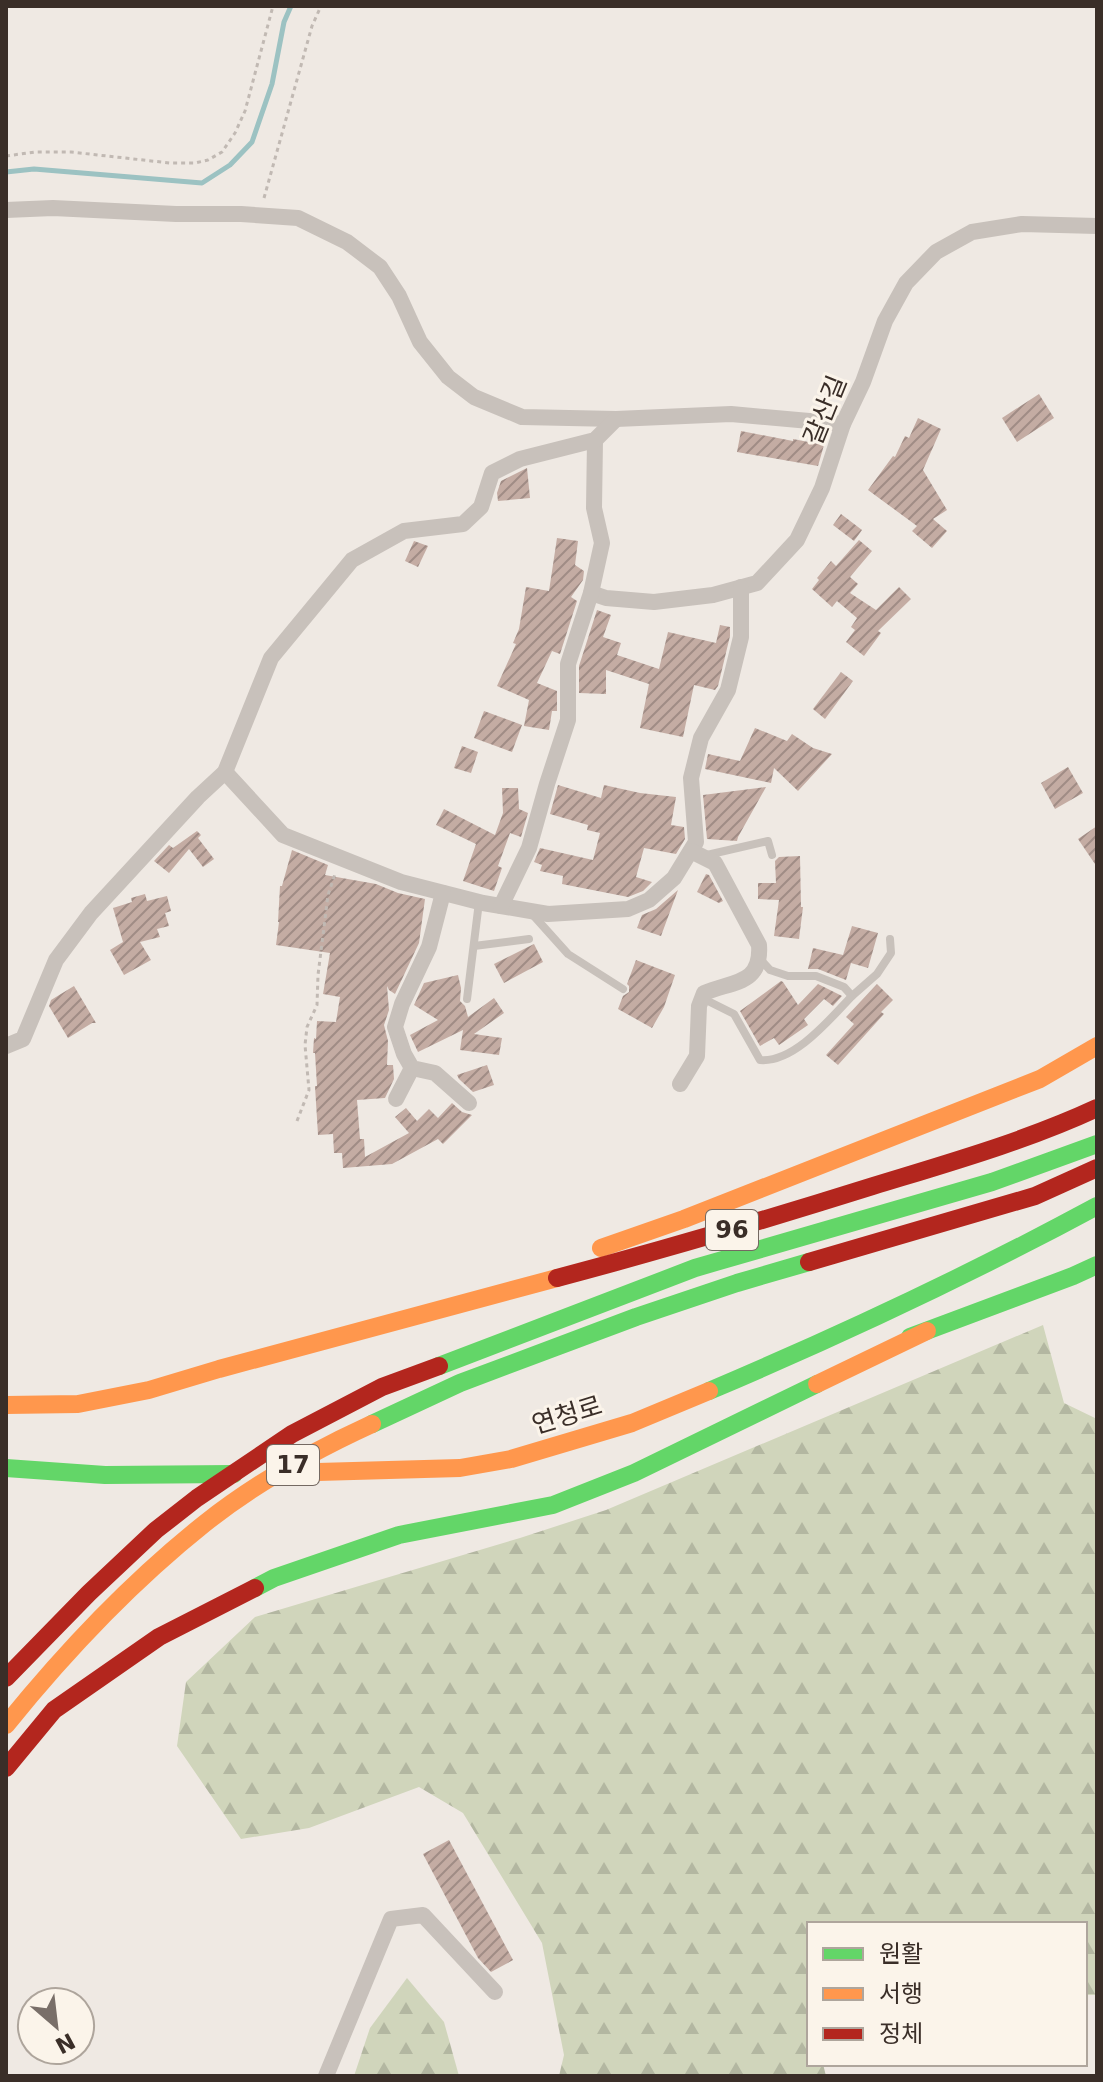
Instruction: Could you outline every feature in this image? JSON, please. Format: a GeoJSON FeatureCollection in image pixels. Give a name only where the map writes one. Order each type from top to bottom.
{"type":"FeatureCollection","features":[{"type":"Feature","properties":{"kind":"highway"},"geometry":{"type":"LineString","coordinates":[[361,1331],[684,1219],[1040,1079],[1097,1046]]}},
{"type":"Feature","properties":{"kind":"highway","name":"96"},"geometry":{"type":"LineString","coordinates":[[6,1405],[78,1404],[135,1393],[696,1241],[1046,1130],[1097,1108]]}},
{"type":"Feature","properties":{"kind":"highway","name":"17"},"geometry":{"type":"LineString","coordinates":[[6,1678],[89,1593],[156,1530],[197,1498],[292,1434],[382,1387],[695,1268],[992,1182],[1097,1144]]}},
{"type":"Feature","properties":{"kind":"highway","name":"17"},"geometry":{"type":"LineString","coordinates":[[6,1725],[47,1674],[143,1576],[205,1523],[271,1477],[339,1439],[460,1383],[636,1317],[737,1283],[1035,1196],[1097,1168]]}},
{"type":"Feature","properties":{"kind":"highway","name":"연청로"},"geometry":{"type":"LineString","coordinates":[[6,1468],[105,1475],[354,1472],[460,1468],[511,1459],[632,1423],[749,1374],[1025,1245],[1097,1206]]}},
{"type":"Feature","properties":{"kind":"highway"},"geometry":{"type":"LineString","coordinates":[[772,1386],[927,1331],[1097,1265]]}},
{"type":"Feature","properties":{"kind":"highway"},"geometry":{"type":"LineString","coordinates":[[6,1768],[54,1710],[159,1637],[274,1578],[399,1535],[553,1505],[634,1473],[927,1331]]}},
{"type":"Feature","properties":{"kind":"highway"},"geometry":{"type":"LineString","coordinates":[[511,1459],[622,1437],[744,1396]]}},
{"type":"Feature","properties":{"kind":"street"},"geometry":{"type":"LineString","coordinates":[[6,210],[53,208],[298,218],[347,242],[380,267],[399,296],[420,342],[448,377],[474,397],[522,417],[616,419],[731,414],[843,424]]}},
{"type":"Feature","properties":{"kind":"street","name":"갈산길"},"geometry":{"type":"LineString","coordinates":[[591,593],[606,598],[654,602],[713,595],[757,583],[797,540],[822,488],[843,424],[863,382],[885,321],[906,283],[936,252],[972,232],[1022,224],[1097,226]]}},
{"type":"Feature","properties":{"kind":"street"},"geometry":{"type":"LineString","coordinates":[[6,1046],[23,1039],[56,960],[91,913],[225,772],[271,658],[352,560],[404,531],[463,524],[481,507],[492,473],[520,459],[595,440],[616,419]]}},
{"type":"Feature","properties":{"kind":"street"},"geometry":{"type":"LineString","coordinates":[[501,906],[529,848],[568,720],[568,664],[591,593],[602,543],[594,508],[595,440]]}},
{"type":"Feature","properties":{"kind":"street"},"geometry":{"type":"LineString","coordinates":[[225,772],[283,835],[401,882],[479,902],[548,914],[628,909],[649,900],[697,854],[691,778],[701,738],[728,690],[741,637],[741,587]]}},
{"type":"Feature","properties":{"kind":"street"},"geometry":{"type":"LineString","coordinates":[[680,1084],[697,1056],[699,1006],[704,993],[740,982],[752,974],[760,959],[759,945],[715,863],[697,854]]}},
{"type":"Feature","properties":{"kind":"street"},"geometry":{"type":"LineString","coordinates":[[443,893],[429,947],[402,1004],[395,1027],[412,1068],[435,1073],[469,1103]]}},
{"type":"Feature","properties":{"kind":"street"},"geometry":{"type":"LineString","coordinates":[[396,1099],[412,1068]]}},
{"type":"Feature","properties":{"kind":"street"},"geometry":{"type":"LineString","coordinates":[[326,2076],[391,1919],[423,1915],[495,1992]]}},
{"type":"Feature","properties":{"kind":"lane"},"geometry":{"type":"LineString","coordinates":[[697,854],[768,841],[772,855]]}},
{"type":"Feature","properties":{"kind":"lane"},"geometry":{"type":"LineString","coordinates":[[467,999],[479,902]]}},
{"type":"Feature","properties":{"kind":"lane"},"geometry":{"type":"LineString","coordinates":[[530,911],[568,954],[623,989]]}},
{"type":"Feature","properties":{"kind":"lane"},"geometry":{"type":"LineString","coordinates":[[474,946],[529,939]]}},
{"type":"Feature","properties":{"kind":"lane"},"geometry":{"type":"LineString","coordinates":[[702,998],[734,1014],[760,1060],[771,1061],[787,1055],[805,1042],[877,974],[891,953],[890,939]]}},
{"type":"Feature","properties":{"kind":"lane"},"geometry":{"type":"LineString","coordinates":[[760,959],[770,970],[788,976],[816,976],[844,987],[852,996]]}},
{"type":"Feature","properties":{"kind":"path"},"geometry":{"type":"LineString","coordinates":[[6,156],[71,152],[170,163],[208,160],[222,152],[245,111],[273,6]]}},
{"type":"Feature","properties":{"kind":"path"},"geometry":{"type":"LineString","coordinates":[[259,215],[312,26],[321,6]]}},
{"type":"Feature","properties":{"kind":"path"},"geometry":{"type":"LineString","coordinates":[[297,1121],[309,1090],[305,1045],[307,1027],[317,1005],[328,895],[340,859]]}},
{"type":"Feature","properties":{"kind":"green space"},"geometry":{"type":"Polygon","coordinates":[[[1043,1325],[1064,1403],[1097,1419],[1097,1995],[1087,1995],[1087,1922],[807,1922],[807,2066],[824,2066],[826,2076],[559,2076],[564,2055],[542,1943],[463,1813],[419,1787],[309,1828],[241,1839],[177,1746],[186,1682],[255,1617],[606,1510],[1043,1325]]]}},
{"type":"Feature","properties":{"kind":"green space"},"geometry":{"type":"Polygon","coordinates":[[[407,1978],[444,2022],[459,2076],[354,2076],[370,2028],[407,1978]]]}},
{"type":"Feature","properties":{"kind":"building"},"geometry":{"type":"Polygon","coordinates":[[[1039,394],[1054,418],[1017,442],[1002,418],[1039,394]]]}},
{"type":"Feature","properties":{"kind":"building"},"geometry":{"type":"Polygon","coordinates":[[[918,418],[941,429],[923,470],[947,510],[933,519],[947,531],[932,548],[912,531],[917,526],[868,490],[895,457],[905,436],[909,438],[918,418]]]}},
{"type":"Feature","properties":{"kind":"building"},"geometry":{"type":"Polygon","coordinates":[[[741,431],[824,445],[818,466],[737,452],[741,431]]]}},
{"type":"Feature","properties":{"kind":"building"},"geometry":{"type":"Polygon","coordinates":[[[527,468],[530,498],[498,501],[501,481],[527,468]]]}},
{"type":"Feature","properties":{"kind":"building"},"geometry":{"type":"Polygon","coordinates":[[[841,514],[862,530],[854,541],[833,525],[841,514]]]}},
{"type":"Feature","properties":{"kind":"building"},"geometry":{"type":"Polygon","coordinates":[[[557,538],[578,541],[575,565],[584,571],[583,580],[571,597],[577,601],[560,654],[552,651],[537,683],[557,691],[557,711],[552,711],[549,730],[524,726],[529,700],[497,686],[516,644],[513,643],[519,629],[526,587],[549,591],[557,538]]]}},
{"type":"Feature","properties":{"kind":"building"},"geometry":{"type":"Polygon","coordinates":[[[859,540],[872,551],[850,577],[858,584],[850,593],[876,610],[899,587],[911,599],[878,631],[881,633],[864,656],[846,642],[855,630],[851,627],[857,618],[837,601],[832,607],[812,589],[831,561],[836,566],[859,540]]]}},
{"type":"Feature","properties":{"kind":"building"},"geometry":{"type":"Polygon","coordinates":[[[414,541],[428,546],[418,567],[405,561],[414,541]]]}},
{"type":"Feature","properties":{"kind":"building"},"geometry":{"type":"Polygon","coordinates":[[[597,610],[611,615],[603,637],[621,643],[617,655],[659,669],[668,632],[716,643],[720,625],[730,627],[718,686],[715,690],[694,685],[683,737],[640,728],[649,684],[606,670],[606,694],[579,693],[579,666],[597,610]]]}},
{"type":"Feature","properties":{"kind":"building"},"geometry":{"type":"Polygon","coordinates":[[[841,672],[853,681],[825,719],[813,709],[841,672]]]}},
{"type":"Feature","properties":{"kind":"building"},"geometry":{"type":"Polygon","coordinates":[[[484,711],[522,725],[512,752],[474,738],[484,711]]]}},
{"type":"Feature","properties":{"kind":"building"},"geometry":{"type":"Polygon","coordinates":[[[755,728],[787,741],[792,734],[813,748],[832,754],[798,791],[774,768],[771,783],[705,769],[708,754],[740,761],[755,728]]]}},
{"type":"Feature","properties":{"kind":"building"},"geometry":{"type":"Polygon","coordinates":[[[462,746],[478,752],[471,773],[454,768],[462,746]]]}},
{"type":"Feature","properties":{"kind":"building"},"geometry":{"type":"Polygon","coordinates":[[[1068,767],[1083,793],[1055,809],[1041,783],[1068,767]]]}},
{"type":"Feature","properties":{"kind":"building"},"geometry":{"type":"Polygon","coordinates":[[[558,785],[601,798],[604,785],[676,797],[671,825],[684,827],[685,839],[676,854],[644,848],[636,877],[652,882],[643,891],[628,897],[562,884],[563,876],[540,871],[542,865],[534,862],[540,848],[593,860],[600,833],[587,830],[588,825],[550,814],[558,785]]]}},
{"type":"Feature","properties":{"kind":"building"},"geometry":{"type":"Polygon","coordinates":[[[766,787],[737,841],[707,839],[703,795],[766,787]]]}},
{"type":"Feature","properties":{"kind":"building"},"geometry":{"type":"Polygon","coordinates":[[[502,788],[518,788],[519,809],[528,813],[521,837],[510,833],[498,866],[502,868],[494,891],[463,881],[476,844],[436,825],[444,809],[495,835],[503,813],[502,788]]]}},
{"type":"Feature","properties":{"kind":"building"},"geometry":{"type":"Polygon","coordinates":[[[1097,826],[1097,867],[1078,839],[1097,826]]]}},
{"type":"Feature","properties":{"kind":"building"},"geometry":{"type":"Polygon","coordinates":[[[197,831],[201,835],[198,838],[214,859],[203,867],[189,849],[169,873],[154,861],[169,845],[173,848],[197,831]]]}},
{"type":"Feature","properties":{"kind":"building"},"geometry":{"type":"Polygon","coordinates":[[[292,850],[328,865],[325,875],[376,884],[425,899],[419,943],[395,994],[387,986],[389,1010],[384,1025],[388,1041],[387,1065],[393,1065],[394,1079],[385,1098],[357,1100],[360,1139],[364,1139],[365,1157],[409,1133],[395,1117],[406,1108],[417,1121],[429,1109],[438,1118],[452,1103],[462,1112],[472,1115],[443,1144],[438,1139],[392,1164],[343,1168],[342,1153],[334,1153],[333,1134],[318,1135],[314,1038],[317,1021],[336,1022],[340,997],[323,994],[330,953],[276,945],[280,886],[292,850]]]}},
{"type":"Feature","properties":{"kind":"building"},"geometry":{"type":"Polygon","coordinates":[[[800,856],[803,907],[799,939],[774,936],[779,900],[758,899],[758,883],[776,883],[775,861],[779,857],[800,856]]]}},
{"type":"Feature","properties":{"kind":"building"},"geometry":{"type":"Polygon","coordinates":[[[706,874],[723,901],[719,903],[697,892],[706,874]]]}},
{"type":"Feature","properties":{"kind":"building"},"geometry":{"type":"Polygon","coordinates":[[[678,890],[661,936],[637,928],[642,915],[656,909],[678,890]]]}},
{"type":"Feature","properties":{"kind":"building"},"geometry":{"type":"Polygon","coordinates":[[[145,894],[147,901],[167,896],[171,911],[165,913],[169,926],[157,929],[160,937],[140,942],[151,960],[124,975],[110,950],[123,942],[113,908],[145,894]]]}},
{"type":"Feature","properties":{"kind":"building"},"geometry":{"type":"Polygon","coordinates":[[[852,926],[878,933],[868,968],[851,963],[846,980],[818,969],[808,969],[813,948],[843,955],[852,926]]]}},
{"type":"Feature","properties":{"kind":"building"},"geometry":{"type":"Polygon","coordinates":[[[534,944],[543,962],[504,983],[494,964],[534,944]]]}},
{"type":"Feature","properties":{"kind":"building"},"geometry":{"type":"Polygon","coordinates":[[[636,960],[675,975],[664,1007],[652,1028],[618,1009],[623,996],[629,992],[627,984],[636,960]]]}},
{"type":"Feature","properties":{"kind":"building"},"geometry":{"type":"Polygon","coordinates":[[[458,975],[460,1001],[468,1017],[494,998],[504,1013],[474,1034],[502,1038],[499,1055],[460,1050],[463,1030],[418,1052],[410,1035],[438,1020],[414,1005],[424,983],[458,975]]]}},
{"type":"Feature","properties":{"kind":"building"},"geometry":{"type":"Polygon","coordinates":[[[781,981],[798,1005],[818,984],[842,996],[833,1006],[824,999],[804,1019],[808,1025],[779,1045],[774,1038],[760,1046],[740,1011],[781,981]]]}},
{"type":"Feature","properties":{"kind":"building"},"geometry":{"type":"Polygon","coordinates":[[[877,984],[893,1000],[838,1065],[826,1055],[854,1024],[846,1017],[877,984]]]}},
{"type":"Feature","properties":{"kind":"building"},"geometry":{"type":"Polygon","coordinates":[[[74,986],[96,1023],[68,1038],[49,1006],[51,1000],[74,986]]]}},
{"type":"Feature","properties":{"kind":"building"},"geometry":{"type":"Polygon","coordinates":[[[487,1065],[494,1085],[473,1092],[457,1075],[487,1065]]]}},
{"type":"Feature","properties":{"kind":"building"},"geometry":{"type":"Polygon","coordinates":[[[449,1840],[513,1960],[491,1972],[478,1958],[423,1854],[449,1840]]]}},
{"type":"Feature","properties":{"kind":"waterway"},"geometry":{"type":"LineString","coordinates":[[6,172],[34,169],[202,183],[230,165],[252,142],[272,84],[284,22],[291,6]]}},
{"type":"Feature","properties":{"kind":"traffic: fast"},"geometry":{"type":"LineString","coordinates":[[439,1366],[695,1268],[992,1182],[1097,1144]]}},
{"type":"Feature","properties":{"kind":"traffic: fast"},"geometry":{"type":"LineString","coordinates":[[709,1391],[905,1303],[1097,1206]]}},
{"type":"Feature","properties":{"kind":"traffic: fast"},"geometry":{"type":"LineString","coordinates":[[372,1424],[460,1383],[636,1317],[809,1262]]}},
{"type":"Feature","properties":{"kind":"traffic: fast"},"geometry":{"type":"LineString","coordinates":[[910,1337],[1097,1265]]}},
{"type":"Feature","properties":{"kind":"traffic: fast"},"geometry":{"type":"LineString","coordinates":[[255,1588],[274,1578],[399,1535],[553,1505],[634,1473],[817,1384]]}},
{"type":"Feature","properties":{"kind":"traffic: fast"},"geometry":{"type":"LineString","coordinates":[[6,1468],[105,1475],[234,1474]]}},
{"type":"Feature","properties":{"kind":"traffic: slow"},"geometry":{"type":"LineString","coordinates":[[601,1248],[684,1219],[1040,1079],[1097,1046]]}},
{"type":"Feature","properties":{"kind":"traffic: slow"},"geometry":{"type":"LineString","coordinates":[[6,1405],[78,1404],[149,1390],[557,1278]]}},
{"type":"Feature","properties":{"kind":"traffic: slow"},"geometry":{"type":"LineString","coordinates":[[817,1384],[927,1331]]}},
{"type":"Feature","properties":{"kind":"traffic: slow"},"geometry":{"type":"LineString","coordinates":[[282,1473],[460,1468],[511,1459],[632,1423],[709,1391]]}},
{"type":"Feature","properties":{"kind":"traffic: slow"},"geometry":{"type":"LineString","coordinates":[[6,1725],[99,1619],[204,1524],[285,1469],[372,1424]]}},
{"type":"Feature","properties":{"kind":"traffic: jam"},"geometry":{"type":"LineString","coordinates":[[557,1278],[958,1160],[1043,1131],[1097,1108]]}},
{"type":"Feature","properties":{"kind":"traffic: jam"},"geometry":{"type":"LineString","coordinates":[[809,1262],[1035,1196],[1097,1168]]}},
{"type":"Feature","properties":{"kind":"traffic: jam"},"geometry":{"type":"LineString","coordinates":[[6,1678],[89,1593],[156,1530],[197,1498],[292,1434],[382,1387],[439,1366]]}},
{"type":"Feature","properties":{"kind":"traffic: jam"},"geometry":{"type":"LineString","coordinates":[[6,1768],[54,1710],[159,1637],[255,1588]]}}]}
